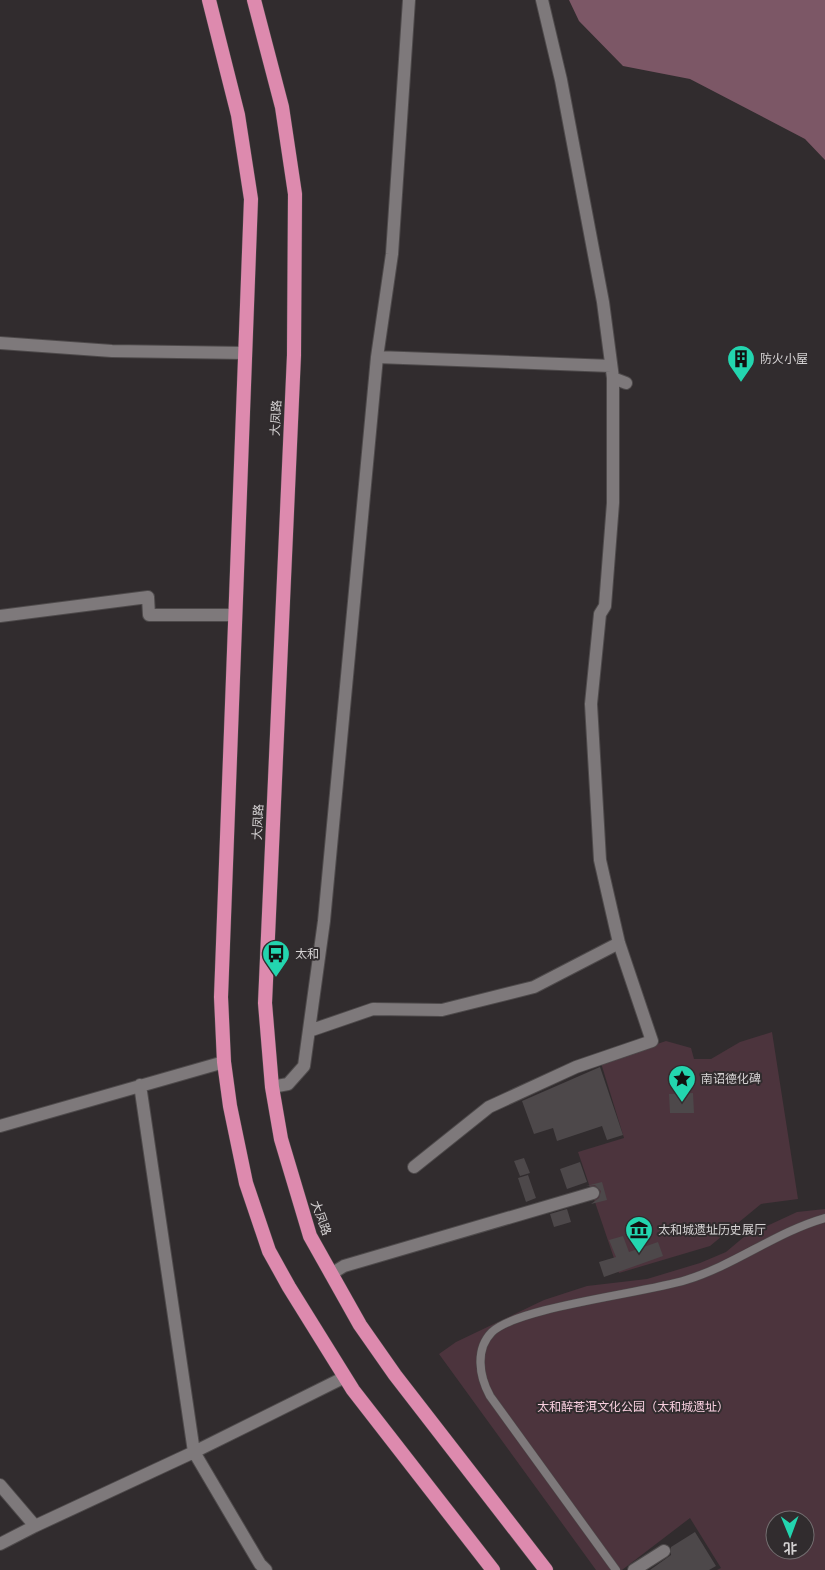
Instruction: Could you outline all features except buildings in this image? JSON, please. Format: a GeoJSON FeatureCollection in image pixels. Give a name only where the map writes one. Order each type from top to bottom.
{"type":"FeatureCollection","features":[{"type":"Feature","properties":{"kind":"highway"},"geometry":{"type":"LineString","coordinates":[[209,0],[238,114],[251,199],[221,997],[224,1062],[230,1106],[246,1183],[269,1251],[289,1287],[345,1377],[493,1570]]}},
{"type":"Feature","properties":{"kind":"highway","name":"大凤路"},"geometry":{"type":"LineString","coordinates":[[254,0],[282,107],[295,194],[294,355],[265,1004],[272,1087],[290,1174],[310,1236],[331,1274],[360,1325],[395,1375],[546,1570]]}},
{"type":"Feature","properties":{"kind":"street"},"geometry":{"type":"LineString","coordinates":[[272,1087],[288,1084],[304,1066],[324,921],[377,358],[392,254],[409,0]]}},
{"type":"Feature","properties":{"kind":"street"},"geometry":{"type":"LineString","coordinates":[[414,1167],[489,1107],[576,1067],[652,1041],[619,942],[600,860],[591,704],[600,614],[605,606],[610,552],[613,504],[612,372],[599,282],[561,80],[542,0]]}},
{"type":"Feature","properties":{"kind":"street"},"geometry":{"type":"LineString","coordinates":[[0,343],[112,351],[245,353]]}},
{"type":"Feature","properties":{"kind":"street"},"geometry":{"type":"LineString","coordinates":[[377,358],[612,372],[626,383]]}},
{"type":"Feature","properties":{"kind":"street"},"geometry":{"type":"LineString","coordinates":[[0,616],[148,597],[149,615],[234,615]]}},
{"type":"Feature","properties":{"kind":"street"},"geometry":{"type":"LineString","coordinates":[[309,1031],[373,1009],[442,1010],[534,987],[619,942]]}},
{"type":"Feature","properties":{"kind":"street"},"geometry":{"type":"LineString","coordinates":[[0,1126],[224,1062]]}},
{"type":"Feature","properties":{"kind":"street"},"geometry":{"type":"LineString","coordinates":[[140,1086],[194,1452],[260,1564],[266,1570]]}},
{"type":"Feature","properties":{"kind":"street"},"geometry":{"type":"LineString","coordinates":[[331,1274],[344,1266],[593,1193]]}},
{"type":"Feature","properties":{"kind":"street"},"geometry":{"type":"LineString","coordinates":[[0,1544],[194,1452],[345,1377]]}},
{"type":"Feature","properties":{"kind":"street"},"geometry":{"type":"LineString","coordinates":[[0,1485],[35,1526]]}},
{"type":"Feature","properties":{"kind":"street"},"geometry":{"type":"LineString","coordinates":[[634,1570],[664,1551]]}},
{"type":"Feature","properties":{"kind":"lane"},"geometry":{"type":"LineString","coordinates":[[616,1570],[490,1396],[482,1380],[480,1365],[483,1345],[500,1326],[531,1315],[640,1292],[686,1280],[715,1270],[796,1228],[825,1218]]}},
{"type":"Feature","properties":{"kind":"green space","name":"南诏德化碑"},"geometry":{"type":"Polygon","coordinates":[[[772,1032],[798,1199],[761,1204],[710,1246],[619,1273],[578,1152],[624,1138],[601,1063],[666,1041],[691,1048],[694,1059],[711,1059],[740,1042],[772,1032]]]}},
{"type":"Feature","properties":{"kind":"green space","name":"太和醉苍洱文化公园（太和城遗址）"},"geometry":{"type":"Polygon","coordinates":[[[825,1209],[825,1570],[717,1570],[721,1568],[690,1518],[622,1570],[596,1570],[439,1354],[456,1342],[544,1300],[587,1286],[647,1279],[700,1263],[726,1252],[745,1236],[797,1212],[825,1209]]]}},
{"type":"Feature","properties":{"kind":"shaded area"},"geometry":{"type":"Polygon","coordinates":[[[569,0],[825,0],[825,160],[805,139],[690,79],[623,66],[579,21],[569,0]]]}},
{"type":"Feature","properties":{"kind":"place","name":"防火小屋"},"geometry":{"type":"Point","coordinates":[741,383]}},
{"type":"Feature","properties":{"kind":"place","name":"太和"},"geometry":{"type":"Point","coordinates":[276,978]}},
{"type":"Feature","properties":{"kind":"place","name":"南诏德化碑"},"geometry":{"type":"Point","coordinates":[682,1103]}},
{"type":"Feature","properties":{"kind":"place","name":"太和城遗址历史展厅"},"geometry":{"type":"Point","coordinates":[639,1254]}}]}
